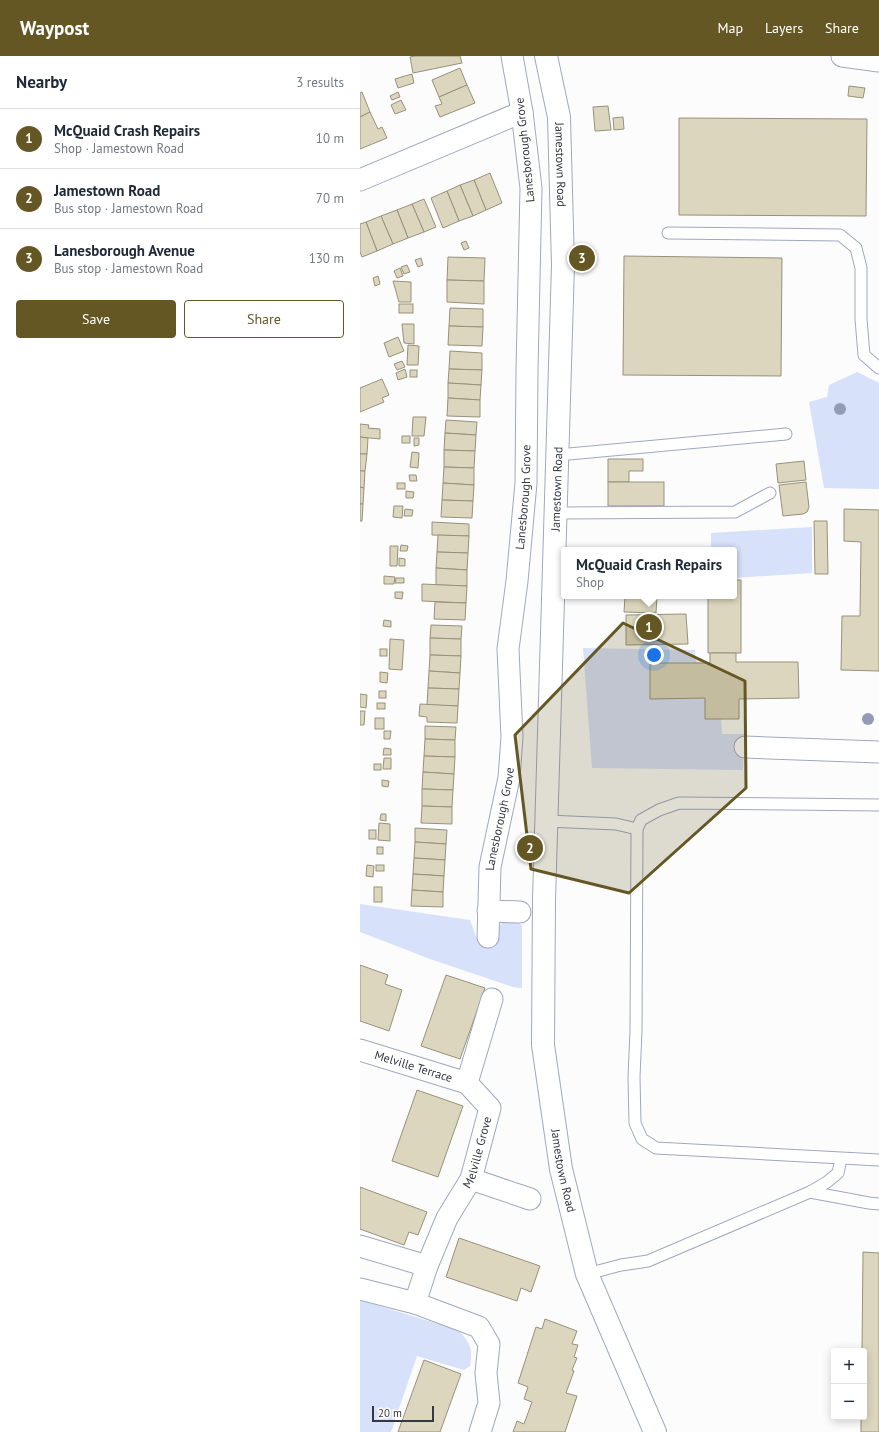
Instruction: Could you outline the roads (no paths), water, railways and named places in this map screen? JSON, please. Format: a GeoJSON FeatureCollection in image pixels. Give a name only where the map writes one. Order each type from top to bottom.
{"type":"FeatureCollection","features":[{"type":"Feature","properties":{"kind":"street","name":"Lanesborough Grove"},"geometry":{"type":"LineString","coordinates":[[488,937],[490,867],[509,778],[512,737],[508,649],[517,581],[526,483],[531,188],[522,112],[512,56]]}},
{"type":"Feature","properties":{"kind":"street","name":"Jamestown Road"},"geometry":{"type":"LineString","coordinates":[[546,56],[559,117],[563,265],[542,992],[542,1046],[561,1169],[587,1274],[655,1432]]}},
{"type":"Feature","properties":{"kind":"street"},"geometry":{"type":"LineString","coordinates":[[851,57],[879,61]]}},
{"type":"Feature","properties":{"kind":"street"},"geometry":{"type":"LineString","coordinates":[[360,180],[522,112]]}},
{"type":"Feature","properties":{"kind":"street"},"geometry":{"type":"LineString","coordinates":[[745,747],[879,752]]}},
{"type":"Feature","properties":{"kind":"street"},"geometry":{"type":"LineString","coordinates":[[488,911],[520,912]]}},
{"type":"Feature","properties":{"kind":"street"},"geometry":{"type":"LineString","coordinates":[[467,1083],[492,999]]}},
{"type":"Feature","properties":{"kind":"street","name":"Melville Terrace"},"geometry":{"type":"LineString","coordinates":[[360,1050],[467,1083]]}},
{"type":"Feature","properties":{"kind":"street","name":"Melville Grove"},"geometry":{"type":"LineString","coordinates":[[415,1303],[426,1266],[447,1218],[471,1179],[490,1108],[467,1083]]}},
{"type":"Feature","properties":{"kind":"street"},"geometry":{"type":"LineString","coordinates":[[471,1179],[530,1199]]}},
{"type":"Feature","properties":{"kind":"street"},"geometry":{"type":"LineString","coordinates":[[360,1246],[426,1266]]}},
{"type":"Feature","properties":{"kind":"street"},"geometry":{"type":"LineString","coordinates":[[360,1289],[415,1303],[479,1327],[489,1344],[486,1373],[489,1403],[480,1432]]}},
{"type":"Feature","properties":{"kind":"lane"},"geometry":{"type":"LineString","coordinates":[[668,233],[840,236],[856,248],[861,268],[861,319],[864,355],[879,368]]}},
{"type":"Feature","properties":{"kind":"lane"},"geometry":{"type":"LineString","coordinates":[[558,454],[786,434]]}},
{"type":"Feature","properties":{"kind":"lane"},"geometry":{"type":"LineString","coordinates":[[556,513],[735,512],[770,493]]}},
{"type":"Feature","properties":{"kind":"lane"},"geometry":{"type":"LineString","coordinates":[[879,805],[679,804],[659,810],[641,820],[637,829],[636,1031],[634,1077],[636,1122],[642,1139],[656,1148],[879,1160]]}},
{"type":"Feature","properties":{"kind":"lane"},"geometry":{"type":"LineString","coordinates":[[547,821],[616,824],[637,829]]}},
{"type":"Feature","properties":{"kind":"lane"},"geometry":{"type":"LineString","coordinates":[[587,1274],[621,1265],[648,1261],[799,1197],[827,1182],[838,1172],[841,1159]]}},
{"type":"Feature","properties":{"kind":"lane"},"geometry":{"type":"LineString","coordinates":[[810,1192],[879,1204]]}},
{"type":"Feature","properties":{"kind":"place","name":"Lanesborough Avenue"},"geometry":{"type":"Point","coordinates":[582,258]}},
{"type":"Feature","properties":{"kind":"place","name":"McQuaid Crash Repairs"},"geometry":{"type":"Point","coordinates":[649,627]}},
{"type":"Feature","properties":{"kind":"place","name":"Jamestown Road"},"geometry":{"type":"Point","coordinates":[530,848]}}]}
